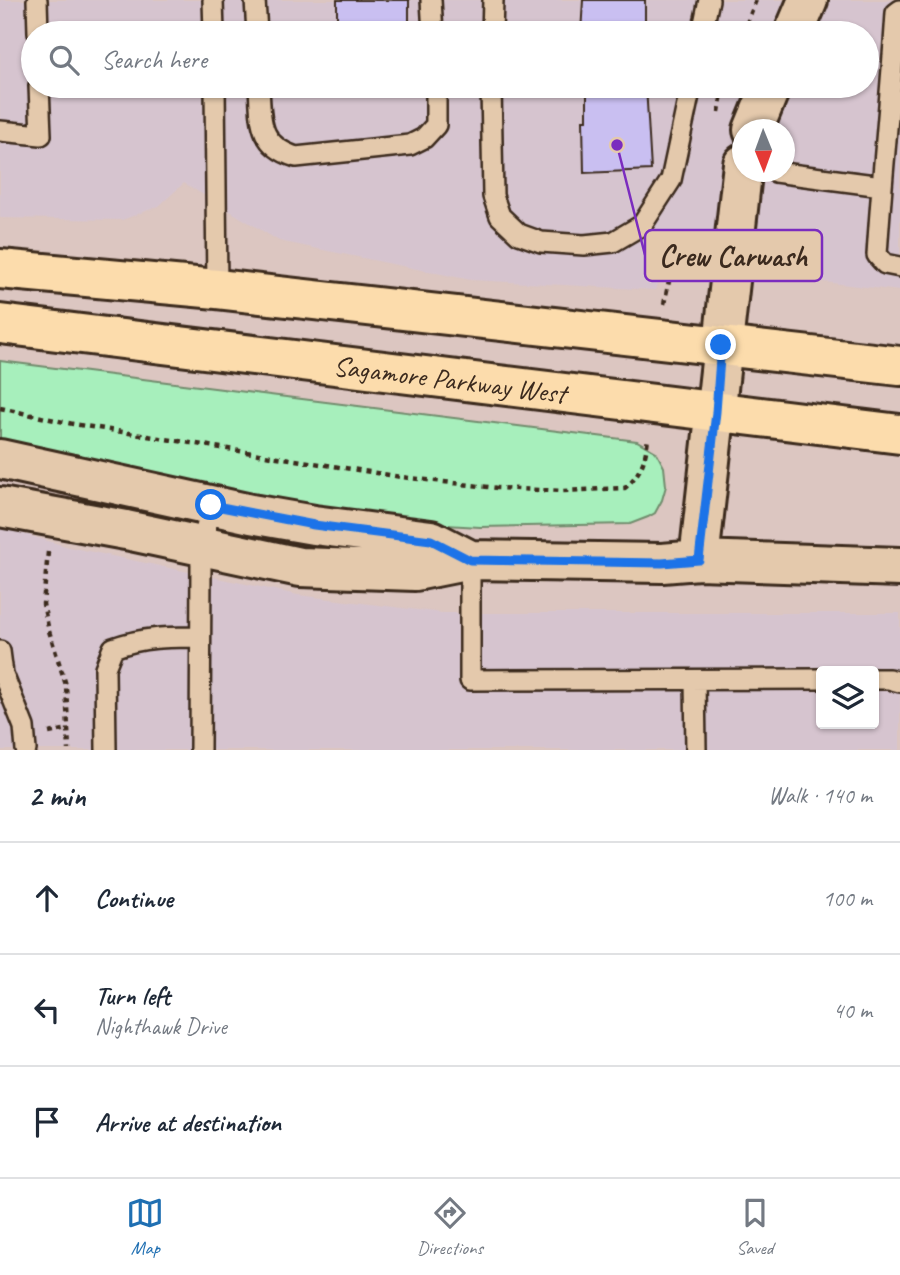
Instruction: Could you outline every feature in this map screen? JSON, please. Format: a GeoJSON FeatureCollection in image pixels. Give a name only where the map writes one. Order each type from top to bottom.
{"type":"FeatureCollection","features":[{"type":"Feature","properties":{"kind":"highway"},"geometry":{"type":"LineString","coordinates":[[0,269],[218,289],[900,366]]}},
{"type":"Feature","properties":{"kind":"highway","name":"Sagamore Parkway West"},"geometry":{"type":"LineString","coordinates":[[0,324],[900,433]]}},
{"type":"Feature","properties":{"kind":"street"},"geometry":{"type":"LineString","coordinates":[[799,21],[808,0]]}},
{"type":"Feature","properties":{"kind":"street"},"geometry":{"type":"LineString","coordinates":[[758,119],[766,98]]}},
{"type":"Feature","properties":{"kind":"street"},"geometry":{"type":"LineString","coordinates":[[699,560],[721,345],[748,182]]}},
{"type":"Feature","properties":{"kind":"street"},"geometry":{"type":"LineString","coordinates":[[0,459],[314,525],[431,540],[470,560]]}},
{"type":"Feature","properties":{"kind":"street"},"geometry":{"type":"LineString","coordinates":[[0,507],[300,567],[415,571],[470,560],[662,563],[699,560],[900,567]]}},
{"type":"Feature","properties":{"kind":"lane"},"geometry":{"type":"LineString","coordinates":[[37,0],[38,21]]}},
{"type":"Feature","properties":{"kind":"lane"},"geometry":{"type":"LineString","coordinates":[[213,0],[214,21]]}},
{"type":"Feature","properties":{"kind":"lane"},"geometry":{"type":"LineString","coordinates":[[255,0],[256,21]]}},
{"type":"Feature","properties":{"kind":"lane"},"geometry":{"type":"LineString","coordinates":[[431,0],[432,21]]}},
{"type":"Feature","properties":{"kind":"lane"},"geometry":{"type":"LineString","coordinates":[[492,21],[493,0]]}},
{"type":"Feature","properties":{"kind":"lane"},"geometry":{"type":"LineString","coordinates":[[705,21],[709,0]]}},
{"type":"Feature","properties":{"kind":"lane"},"geometry":{"type":"LineString","coordinates":[[900,10],[896,13],[877,255],[885,264],[900,267]]}},
{"type":"Feature","properties":{"kind":"lane"},"geometry":{"type":"LineString","coordinates":[[0,131],[41,135],[40,98]]}},
{"type":"Feature","properties":{"kind":"lane"},"geometry":{"type":"LineString","coordinates":[[215,98],[218,289]]}},
{"type":"Feature","properties":{"kind":"lane"},"geometry":{"type":"LineString","coordinates":[[260,98],[261,121],[268,138],[280,152],[296,157],[410,145],[424,138],[436,125],[436,98]]}},
{"type":"Feature","properties":{"kind":"lane"},"geometry":{"type":"LineString","coordinates":[[491,98],[493,196],[500,216],[519,234],[541,242],[584,245],[613,242],[642,225],[671,180],[688,98]]}},
{"type":"Feature","properties":{"kind":"lane"},"geometry":{"type":"LineString","coordinates":[[795,174],[881,186]]}},
{"type":"Feature","properties":{"kind":"lane"},"geometry":{"type":"LineString","coordinates":[[200,750],[202,547],[211,505]]}},
{"type":"Feature","properties":{"kind":"lane"},"geometry":{"type":"LineString","coordinates":[[470,560],[470,680],[816,679]]}},
{"type":"Feature","properties":{"kind":"lane"},"geometry":{"type":"LineString","coordinates":[[106,750],[104,668],[113,648],[134,640],[158,636],[200,637]]}},
{"type":"Feature","properties":{"kind":"lane"},"geometry":{"type":"LineString","coordinates":[[0,651],[4,674],[24,727],[26,750]]}},
{"type":"Feature","properties":{"kind":"lane"},"geometry":{"type":"LineString","coordinates":[[879,679],[900,682]]}},
{"type":"Feature","properties":{"kind":"lane"},"geometry":{"type":"LineString","coordinates":[[695,680],[696,750]]}},
{"type":"Feature","properties":{"kind":"path"},"geometry":{"type":"LineString","coordinates":[[748,21],[756,0]]}},
{"type":"Feature","properties":{"kind":"path"},"geometry":{"type":"LineString","coordinates":[[62,474],[73,424]]}},
{"type":"Feature","properties":{"kind":"path"},"geometry":{"type":"LineString","coordinates":[[55,516],[43,604],[66,685],[69,750]]}},
{"type":"Feature","properties":{"kind":"shaded area"},"geometry":{"type":"Polygon","coordinates":[[[0,0],[900,0],[900,291],[664,263],[655,290],[471,280],[279,241],[184,183],[159,206],[122,220],[0,218],[0,0]]]}},
{"type":"Feature","properties":{"kind":"shaded area"},"geometry":{"type":"Polygon","coordinates":[[[0,527],[69,547],[298,595],[442,613],[900,613],[900,750],[0,750],[0,527]]]}},
{"type":"Feature","properties":{"kind":"green space"},"geometry":{"type":"Polygon","coordinates":[[[0,361],[637,441],[656,452],[664,467],[666,486],[655,513],[630,524],[480,527],[395,522],[328,513],[0,446],[0,361]]]}},
{"type":"Feature","properties":{"kind":"building"},"geometry":{"type":"Polygon","coordinates":[[[337,0],[409,0],[409,21],[337,21],[337,0]]]}},
{"type":"Feature","properties":{"kind":"building"},"geometry":{"type":"Polygon","coordinates":[[[583,0],[645,0],[645,21],[582,21],[583,0]]]}},
{"type":"Feature","properties":{"kind":"building"},"geometry":{"type":"Polygon","coordinates":[[[587,98],[647,98],[651,170],[584,173],[583,120],[587,120],[587,98]]]}},
{"type":"Feature","properties":{"kind":"place","name":"Crew Carwash"},"geometry":{"type":"Point","coordinates":[617,145]}},
{"type":"Feature","properties":{"kind":"route"},"geometry":{"type":"LineString","coordinates":[[211,505],[314,525],[431,540],[470,560],[662,563],[699,560],[721,345]]}}]}
